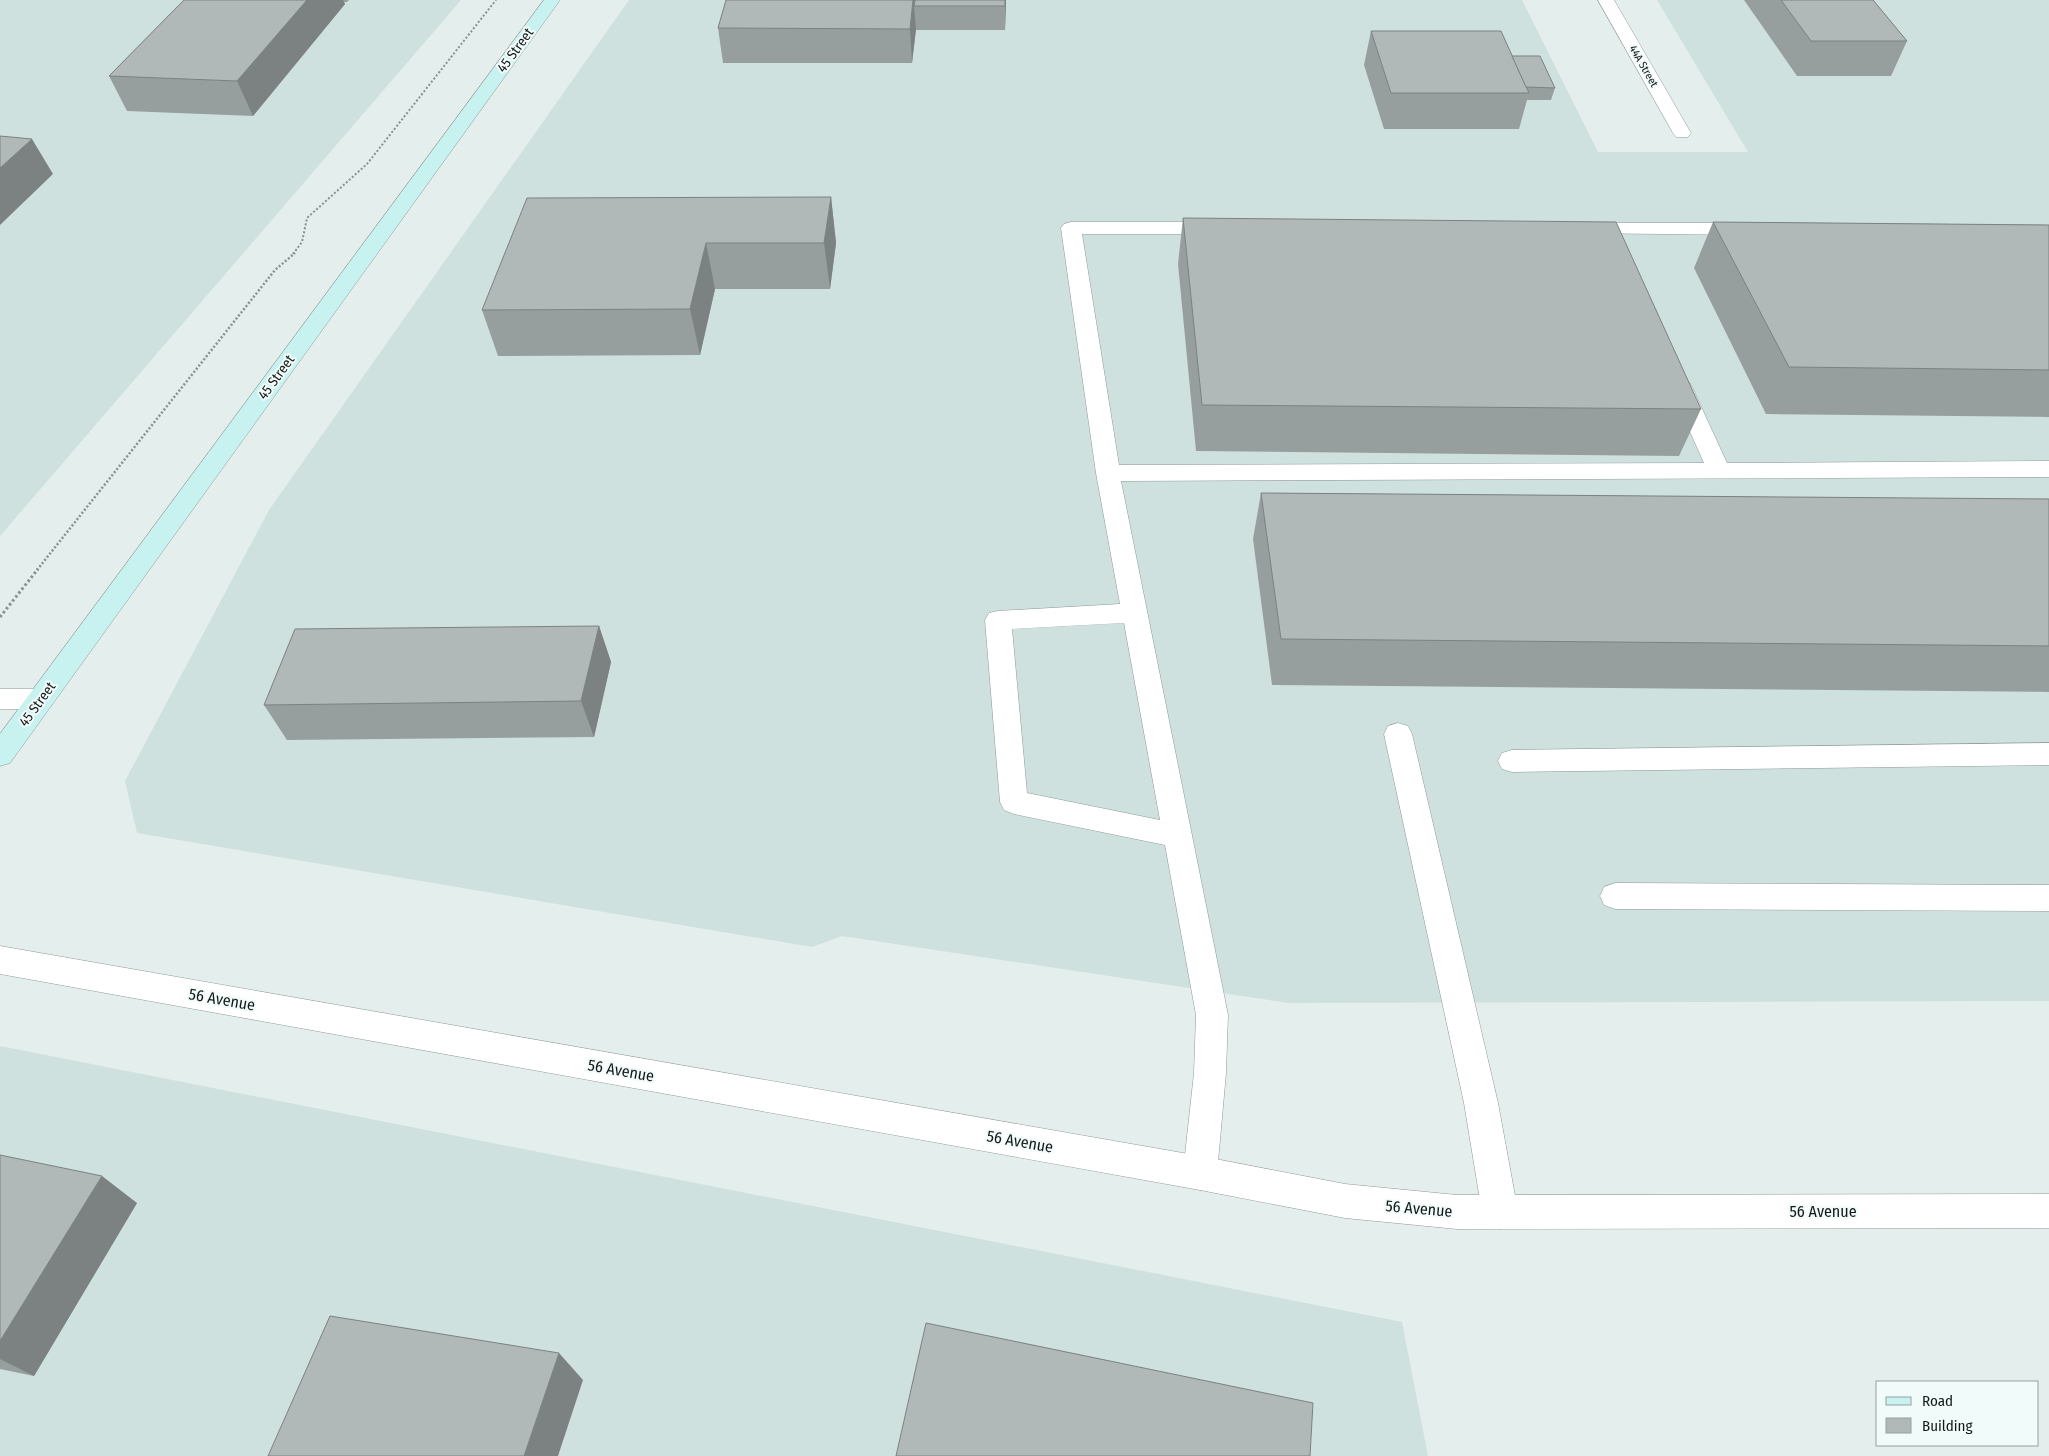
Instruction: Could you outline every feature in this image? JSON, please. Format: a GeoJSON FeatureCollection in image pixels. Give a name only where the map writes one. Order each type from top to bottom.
{"type":"FeatureCollection","features":[{"type":"Feature","properties":{"kind":"main road","name":"45 Street"},"geometry":{"type":"LineString","coordinates":[[0,755],[552,0]]}},
{"type":"Feature","properties":{"kind":"street","name":"44A Street"},"geometry":{"type":"LineString","coordinates":[[1606,0],[1682,133]]}},
{"type":"Feature","properties":{"kind":"street"},"geometry":{"type":"LineString","coordinates":[[1200,1173],[1210,1073],[1212,1015],[1108,473],[1071,228],[1240,228]]}},
{"type":"Feature","properties":{"kind":"street"},"geometry":{"type":"LineString","coordinates":[[1559,229],[1613,238],[1765,229]]}},
{"type":"Feature","properties":{"kind":"street"},"geometry":{"type":"LineString","coordinates":[[1674,372],[1719,470]]}},
{"type":"Feature","properties":{"kind":"street"},"geometry":{"type":"LineString","coordinates":[[1108,473],[2049,469]]}},
{"type":"Feature","properties":{"kind":"street"},"geometry":{"type":"LineString","coordinates":[[1136,613],[998,620],[1014,802],[1178,836]]}},
{"type":"Feature","properties":{"kind":"street"},"geometry":{"type":"LineString","coordinates":[[0,699],[40,699]]}},
{"type":"Feature","properties":{"kind":"street"},"geometry":{"type":"LineString","coordinates":[[1398,734],[1481,1103],[1500,1212]]}},
{"type":"Feature","properties":{"kind":"street"},"geometry":{"type":"LineString","coordinates":[[1512,761],[2049,754]]}},
{"type":"Feature","properties":{"kind":"street"},"geometry":{"type":"LineString","coordinates":[[1615,896],[2049,898]]}},
{"type":"Feature","properties":{"kind":"street","name":"56 Avenue"},"geometry":{"type":"LineString","coordinates":[[0,960],[1200,1173],[1345,1201],[1457,1212],[2049,1211]]}},
{"type":"Feature","properties":{"kind":"path"},"geometry":{"type":"LineString","coordinates":[[0,618],[275,270],[296,250],[301,243],[303,227],[308,218],[367,164],[496,0]]}},
{"type":"Feature","properties":{"kind":"shaded area"},"geometry":{"type":"Polygon","coordinates":[[[0,0],[461,0],[0,536],[0,0]]]}},
{"type":"Feature","properties":{"kind":"shaded area"},"geometry":{"type":"Polygon","coordinates":[[[629,0],[1522,0],[1598,152],[1748,152],[1657,0],[2049,0],[2049,1001],[1289,1003],[842,936],[812,947],[137,833],[125,781],[269,510],[629,0]]]}},
{"type":"Feature","properties":{"kind":"shaded area"},"geometry":{"type":"Polygon","coordinates":[[[0,1046],[1402,1322],[1428,1456],[0,1456],[0,1046]]]}},
{"type":"Feature","properties":{"kind":"building"},"geometry":{"type":"Polygon","coordinates":[[[184,0],[307,0],[237,81],[109,76],[184,0]]]}},
{"type":"Feature","properties":{"kind":"building"},"geometry":{"type":"Polygon","coordinates":[[[726,0],[913,0],[910,29],[718,28],[726,0]]]}},
{"type":"Feature","properties":{"kind":"building"},"geometry":{"type":"Polygon","coordinates":[[[915,0],[1005,0],[1005,6],[914,6],[915,0]]]}},
{"type":"Feature","properties":{"kind":"building"},"geometry":{"type":"Polygon","coordinates":[[[1781,0],[1873,0],[1907,41],[1811,41],[1781,0]]]}},
{"type":"Feature","properties":{"kind":"building"},"geometry":{"type":"Polygon","coordinates":[[[1371,31],[1501,31],[1529,93],[1391,93],[1371,31]]]}},
{"type":"Feature","properties":{"kind":"building"},"geometry":{"type":"Polygon","coordinates":[[[1512,56],[1540,56],[1555,88],[1526,87],[1512,56]]]}},
{"type":"Feature","properties":{"kind":"building"},"geometry":{"type":"Polygon","coordinates":[[[0,136],[32,139],[0,168],[0,136]]]}},
{"type":"Feature","properties":{"kind":"building"},"geometry":{"type":"Polygon","coordinates":[[[831,197],[824,243],[706,243],[690,309],[482,310],[527,198],[831,197]]]}},
{"type":"Feature","properties":{"kind":"building"},"geometry":{"type":"Polygon","coordinates":[[[1183,218],[1616,222],[1701,409],[1202,405],[1183,218]]]}},
{"type":"Feature","properties":{"kind":"building"},"geometry":{"type":"Polygon","coordinates":[[[1713,222],[2049,225],[2049,370],[1789,367],[1713,222]]]}},
{"type":"Feature","properties":{"kind":"building"},"geometry":{"type":"Polygon","coordinates":[[[1261,493],[2049,499],[2049,646],[1281,639],[1261,493]]]}},
{"type":"Feature","properties":{"kind":"building"},"geometry":{"type":"Polygon","coordinates":[[[599,626],[581,701],[264,705],[295,629],[599,626]]]}},
{"type":"Feature","properties":{"kind":"building"},"geometry":{"type":"Polygon","coordinates":[[[0,1155],[102,1176],[0,1341],[0,1155]]]}},
{"type":"Feature","properties":{"kind":"building"},"geometry":{"type":"Polygon","coordinates":[[[330,1316],[559,1353],[524,1456],[268,1456],[330,1316]]]}},
{"type":"Feature","properties":{"kind":"building"},"geometry":{"type":"Polygon","coordinates":[[[926,1323],[1313,1403],[1310,1456],[896,1456],[926,1323]]]}}]}
